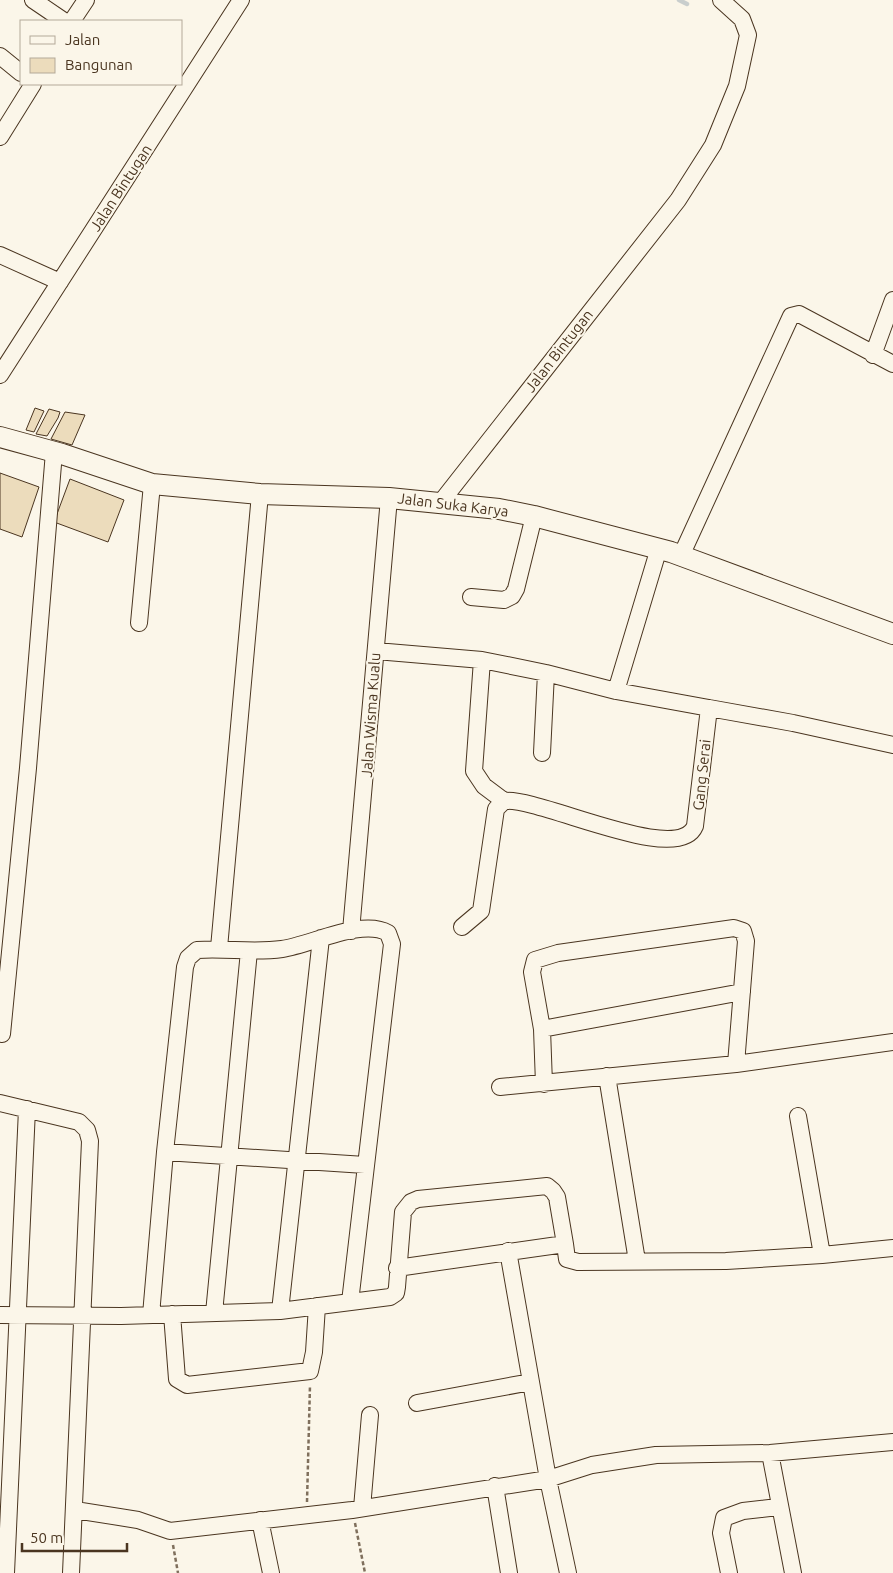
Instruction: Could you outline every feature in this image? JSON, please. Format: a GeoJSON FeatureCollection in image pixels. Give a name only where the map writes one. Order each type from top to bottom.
{"type":"FeatureCollection","features":[{"type":"Feature","properties":{"kind":"main road","name":"Jalan Suka Karya"},"geometry":{"type":"LineString","coordinates":[[0,437],[54,452],[152,484],[260,494],[389,498],[441,502],[534,516],[659,548],[893,634]]}},
{"type":"Feature","properties":{"kind":"street"},"geometry":{"type":"LineString","coordinates":[[33,0],[63,20]]}},
{"type":"Feature","properties":{"kind":"street"},"geometry":{"type":"LineString","coordinates":[[73,20],[86,0]]}},
{"type":"Feature","properties":{"kind":"street","name":"Jalan Bintugan"},"geometry":{"type":"LineString","coordinates":[[0,375],[241,0]]}},
{"type":"Feature","properties":{"kind":"street","name":"Jalan Bintugan"},"geometry":{"type":"LineString","coordinates":[[441,502],[678,200],[713,145],[737,86],[748,35],[742,19],[721,0]]}},
{"type":"Feature","properties":{"kind":"street"},"geometry":{"type":"LineString","coordinates":[[0,56],[20,72]]}},
{"type":"Feature","properties":{"kind":"street"},"geometry":{"type":"LineString","coordinates":[[1,132],[32,85]]}},
{"type":"Feature","properties":{"kind":"street"},"geometry":{"type":"LineString","coordinates":[[0,255],[60,282]]}},
{"type":"Feature","properties":{"kind":"street"},"geometry":{"type":"LineString","coordinates":[[873,355],[893,300]]}},
{"type":"Feature","properties":{"kind":"street"},"geometry":{"type":"LineString","coordinates":[[681,556],[791,316],[799,314],[893,364]]}},
{"type":"Feature","properties":{"kind":"street"},"geometry":{"type":"LineString","coordinates":[[2,1034],[28,768],[54,452]]}},
{"type":"Feature","properties":{"kind":"street"},"geometry":{"type":"LineString","coordinates":[[139,623],[152,484]]}},
{"type":"Feature","properties":{"kind":"street"},"geometry":{"type":"LineString","coordinates":[[219,948],[260,494]]}},
{"type":"Feature","properties":{"kind":"street","name":"Jalan Wisma Kualu"},"geometry":{"type":"LineString","coordinates":[[351,931],[389,498]]}},
{"type":"Feature","properties":{"kind":"street"},"geometry":{"type":"LineString","coordinates":[[471,597],[504,600],[512,596],[516,589],[534,516]]}},
{"type":"Feature","properties":{"kind":"street"},"geometry":{"type":"LineString","coordinates":[[616,691],[659,548]]}},
{"type":"Feature","properties":{"kind":"street"},"geometry":{"type":"LineString","coordinates":[[376,651],[482,660],[546,673],[616,691],[793,722],[893,745]]}},
{"type":"Feature","properties":{"kind":"street"},"geometry":{"type":"LineString","coordinates":[[462,927],[481,910],[496,809],[504,801],[484,786],[474,771],[482,660]]}},
{"type":"Feature","properties":{"kind":"street"},"geometry":{"type":"LineString","coordinates":[[542,753],[546,673]]}},
{"type":"Feature","properties":{"kind":"street","name":"Gang Serai"},"geometry":{"type":"LineString","coordinates":[[504,801],[518,800],[536,804],[629,834],[656,839],[688,837],[696,826],[709,708]]}},
{"type":"Feature","properties":{"kind":"street"},"geometry":{"type":"LineString","coordinates":[[544,1084],[542,1029],[532,965],[537,958],[558,952],[734,928],[743,931],[746,942],[736,1064]]}},
{"type":"Feature","properties":{"kind":"street"},"geometry":{"type":"LineString","coordinates":[[151,1315],[165,1152],[186,962],[197,950],[219,948],[249,951],[284,949],[351,931],[379,929],[388,933],[392,944],[350,1302]]}},
{"type":"Feature","properties":{"kind":"street"},"geometry":{"type":"LineString","coordinates":[[280,1311],[295,1160],[321,938]]}},
{"type":"Feature","properties":{"kind":"street"},"geometry":{"type":"LineString","coordinates":[[214,1313],[249,951]]}},
{"type":"Feature","properties":{"kind":"street"},"geometry":{"type":"LineString","coordinates":[[542,1029],[742,992]]}},
{"type":"Feature","properties":{"kind":"street"},"geometry":{"type":"LineString","coordinates":[[500,1088],[736,1064],[893,1042]]}},
{"type":"Feature","properties":{"kind":"street"},"geometry":{"type":"LineString","coordinates":[[607,1076],[637,1261]]}},
{"type":"Feature","properties":{"kind":"street"},"geometry":{"type":"LineString","coordinates":[[0,1103],[79,1122],[89,1135],[71,1573]]}},
{"type":"Feature","properties":{"kind":"street"},"geometry":{"type":"LineString","coordinates":[[6,1573],[4,1516],[7,1388],[18,1315],[27,1109]]}},
{"type":"Feature","properties":{"kind":"street"},"geometry":{"type":"LineString","coordinates":[[798,1116],[822,1255]]}},
{"type":"Feature","properties":{"kind":"street"},"geometry":{"type":"LineString","coordinates":[[165,1152],[365,1165]]}},
{"type":"Feature","properties":{"kind":"street"},"geometry":{"type":"LineString","coordinates":[[0,1315],[82,1316],[280,1311],[394,1295],[397,1287],[397,1268],[403,1212],[410,1202],[418,1199],[547,1186],[556,1197],[566,1244],[566,1256],[573,1261],[726,1261],[893,1248]]}},
{"type":"Feature","properties":{"kind":"street"},"geometry":{"type":"LineString","coordinates":[[397,1268],[508,1250],[566,1244]]}},
{"type":"Feature","properties":{"kind":"street"},"geometry":{"type":"LineString","coordinates":[[508,1250],[548,1478],[568,1573]]}},
{"type":"Feature","properties":{"kind":"street"},"geometry":{"type":"LineString","coordinates":[[172,1314],[177,1375],[183,1384],[310,1370],[317,1306]]}},
{"type":"Feature","properties":{"kind":"street"},"geometry":{"type":"LineString","coordinates":[[417,1403],[531,1382]]}},
{"type":"Feature","properties":{"kind":"street"},"geometry":{"type":"LineString","coordinates":[[357,1509],[370,1415]]}},
{"type":"Feature","properties":{"kind":"street"},"geometry":{"type":"LineString","coordinates":[[75,1510],[138,1520],[170,1531],[357,1509],[548,1478],[592,1465],[656,1455],[770,1453],[893,1442]]}},
{"type":"Feature","properties":{"kind":"street"},"geometry":{"type":"LineString","coordinates":[[770,1453],[778,1507],[793,1573]]}},
{"type":"Feature","properties":{"kind":"street"},"geometry":{"type":"LineString","coordinates":[[495,1486],[509,1573]]}},
{"type":"Feature","properties":{"kind":"street"},"geometry":{"type":"LineString","coordinates":[[729,1573],[721,1533],[724,1518],[743,1511],[778,1507]]}},
{"type":"Feature","properties":{"kind":"street"},"geometry":{"type":"LineString","coordinates":[[260,1520],[271,1573]]}},
{"type":"Feature","properties":{"kind":"path"},"geometry":{"type":"LineString","coordinates":[[307,1515],[310,1370]]}},
{"type":"Feature","properties":{"kind":"path"},"geometry":{"type":"LineString","coordinates":[[357,1509],[365,1573]]}},
{"type":"Feature","properties":{"kind":"path"},"geometry":{"type":"LineString","coordinates":[[170,1531],[178,1573]]}},
{"type":"Feature","properties":{"kind":"building"},"geometry":{"type":"Polygon","coordinates":[[[35,408],[44,411],[34,432],[26,430],[35,408]]]}},
{"type":"Feature","properties":{"kind":"building"},"geometry":{"type":"Polygon","coordinates":[[[49,409],[60,412],[58,418],[47,436],[36,434],[49,409]]]}},
{"type":"Feature","properties":{"kind":"building"},"geometry":{"type":"Polygon","coordinates":[[[65,412],[85,415],[72,445],[51,439],[65,412]]]}},
{"type":"Feature","properties":{"kind":"building"},"geometry":{"type":"Polygon","coordinates":[[[0,473],[39,487],[22,537],[0,529],[0,473]]]}},
{"type":"Feature","properties":{"kind":"building"},"geometry":{"type":"Polygon","coordinates":[[[70,479],[124,500],[108,542],[54,522],[70,479]]]}},
{"type":"Feature","properties":{"kind":"waterway"},"geometry":{"type":"LineString","coordinates":[[679,0],[687,4]]}}]}
